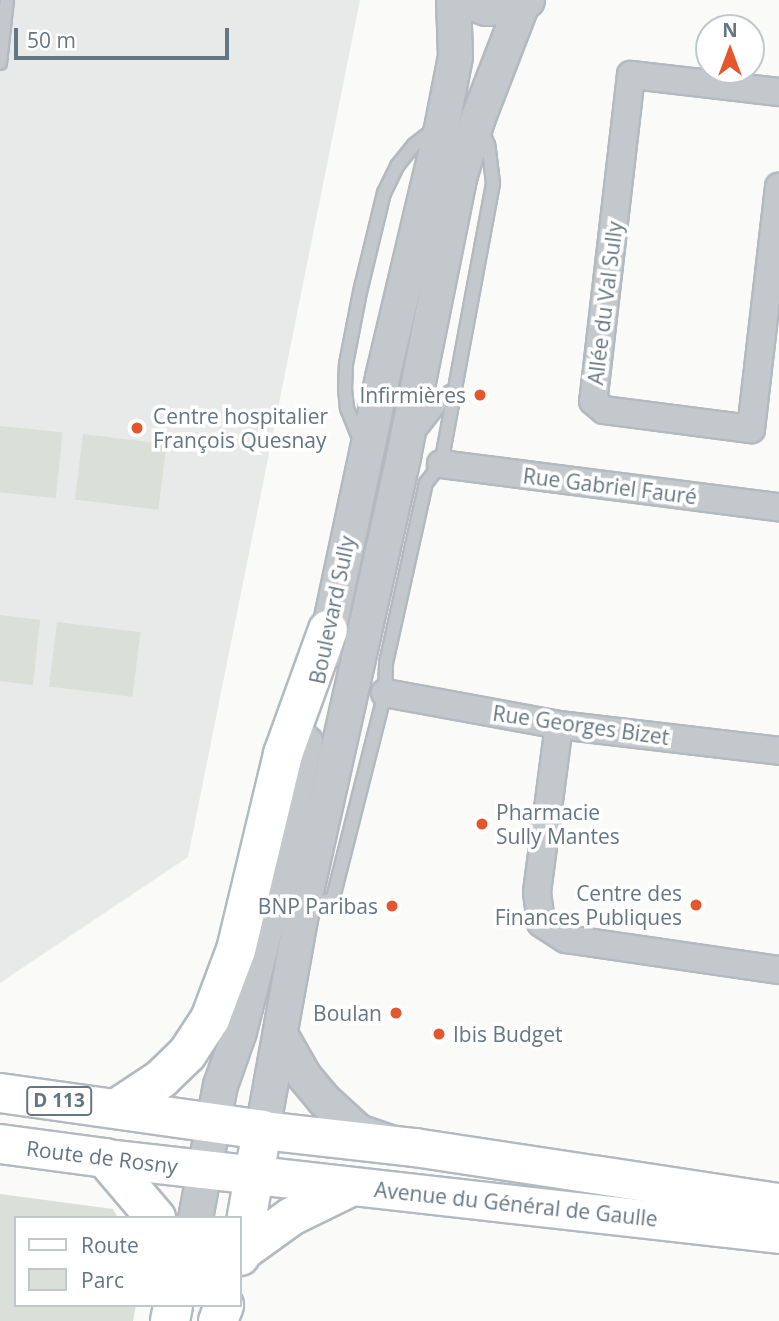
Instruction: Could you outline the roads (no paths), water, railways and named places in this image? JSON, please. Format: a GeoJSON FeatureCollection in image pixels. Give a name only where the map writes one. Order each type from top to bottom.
{"type":"FeatureCollection","features":[{"type":"Feature","properties":{"kind":"main road"},"geometry":{"type":"LineString","coordinates":[[117,1108],[161,1079],[187,1054],[209,1018],[236,950],[283,754],[328,630]]}},
{"type":"Feature","properties":{"kind":"main road","name":"D 113"},"geometry":{"type":"LineString","coordinates":[[0,1093],[262,1130]]}},
{"type":"Feature","properties":{"kind":"main road","name":"Avenue du Général de Gaulle"},"geometry":{"type":"LineString","coordinates":[[262,1130],[402,1146],[779,1202]]}},
{"type":"Feature","properties":{"kind":"main road","name":"Boulevard Sully"},"geometry":{"type":"LineString","coordinates":[[242,1242],[262,1130]]}},
{"type":"Feature","properties":{"kind":"main road","name":"Route de Rosny"},"geometry":{"type":"LineString","coordinates":[[0,1144],[205,1170]]}},
{"type":"Feature","properties":{"kind":"main road"},"geometry":{"type":"LineString","coordinates":[[104,1158],[154,1216]]}},
{"type":"Feature","properties":{"kind":"main road","name":"D 113"},"geometry":{"type":"LineString","coordinates":[[205,1170],[253,1175]]}},
{"type":"Feature","properties":{"kind":"main road","name":"Avenue du Général de Gaulle"},"geometry":{"type":"LineString","coordinates":[[253,1175],[779,1234]]}},
{"type":"Feature","properties":{"kind":"main road"},"geometry":{"type":"LineString","coordinates":[[242,1253],[291,1216],[350,1187]]}},
{"type":"Feature","properties":{"kind":"street","name":"Boulevard Sully"},"geometry":{"type":"LineString","coordinates":[[195,1216],[211,1122],[260,948],[365,454],[442,123],[455,56],[453,0]]}},
{"type":"Feature","properties":{"kind":"street"},"geometry":{"type":"LineString","coordinates":[[463,0],[486,8],[524,1]]}},
{"type":"Feature","properties":{"kind":"street","name":"Boulevard Sully"},"geometry":{"type":"LineString","coordinates":[[262,1130],[301,913],[403,456],[460,174],[478,117],[524,1]]}},
{"type":"Feature","properties":{"kind":"street","name":"Allée du Val Sully"},"geometry":{"type":"LineString","coordinates":[[779,92],[631,75],[593,401],[604,410],[751,429],[779,187]]}},
{"type":"Feature","properties":{"kind":"street","name":"Rue Gabriel Fauré"},"geometry":{"type":"LineString","coordinates":[[441,464],[779,507]]}},
{"type":"Feature","properties":{"kind":"street","name":"Rue Georges Bizet"},"geometry":{"type":"LineString","coordinates":[[384,693],[559,725],[779,751]]}},
{"type":"Feature","properties":{"kind":"street"},"geometry":{"type":"LineString","coordinates":[[559,725],[537,893],[541,923],[566,939],[779,970]]}},
{"type":"Feature","properties":{"kind":"street"},"geometry":{"type":"LineString","coordinates":[[280,1034],[304,1076],[344,1120],[358,1131],[402,1146]]}},
{"type":"Feature","properties":{"kind":"lane"},"geometry":{"type":"LineString","coordinates":[[0,63],[7,0]]}},
{"type":"Feature","properties":{"kind":"lane"},"geometry":{"type":"LineString","coordinates":[[301,913],[332,898],[384,693],[386,663],[426,483],[441,464],[493,183],[488,145],[478,117]]}},
{"type":"Feature","properties":{"kind":"lane"},"geometry":{"type":"LineString","coordinates":[[403,456],[453,389]]}},
{"type":"Feature","properties":{"kind":"place","name":"Infirmières"},"geometry":{"type":"Point","coordinates":[480,395]}},
{"type":"Feature","properties":{"kind":"place","name":"Centre hospitalier François Quesnay"},"geometry":{"type":"Point","coordinates":[137,428]}},
{"type":"Feature","properties":{"kind":"place","name":"Pharmacie Sully Mantes"},"geometry":{"type":"Point","coordinates":[482,824]}},
{"type":"Feature","properties":{"kind":"place","name":"Centre des Finances Publiques"},"geometry":{"type":"Point","coordinates":[696,905]}},
{"type":"Feature","properties":{"kind":"place","name":"BNP Paribas"},"geometry":{"type":"Point","coordinates":[392,906]}},
{"type":"Feature","properties":{"kind":"place","name":"Boulan"},"geometry":{"type":"Point","coordinates":[396,1013]}},
{"type":"Feature","properties":{"kind":"place","name":"Ibis Budget"},"geometry":{"type":"Point","coordinates":[439,1034]}}]}
